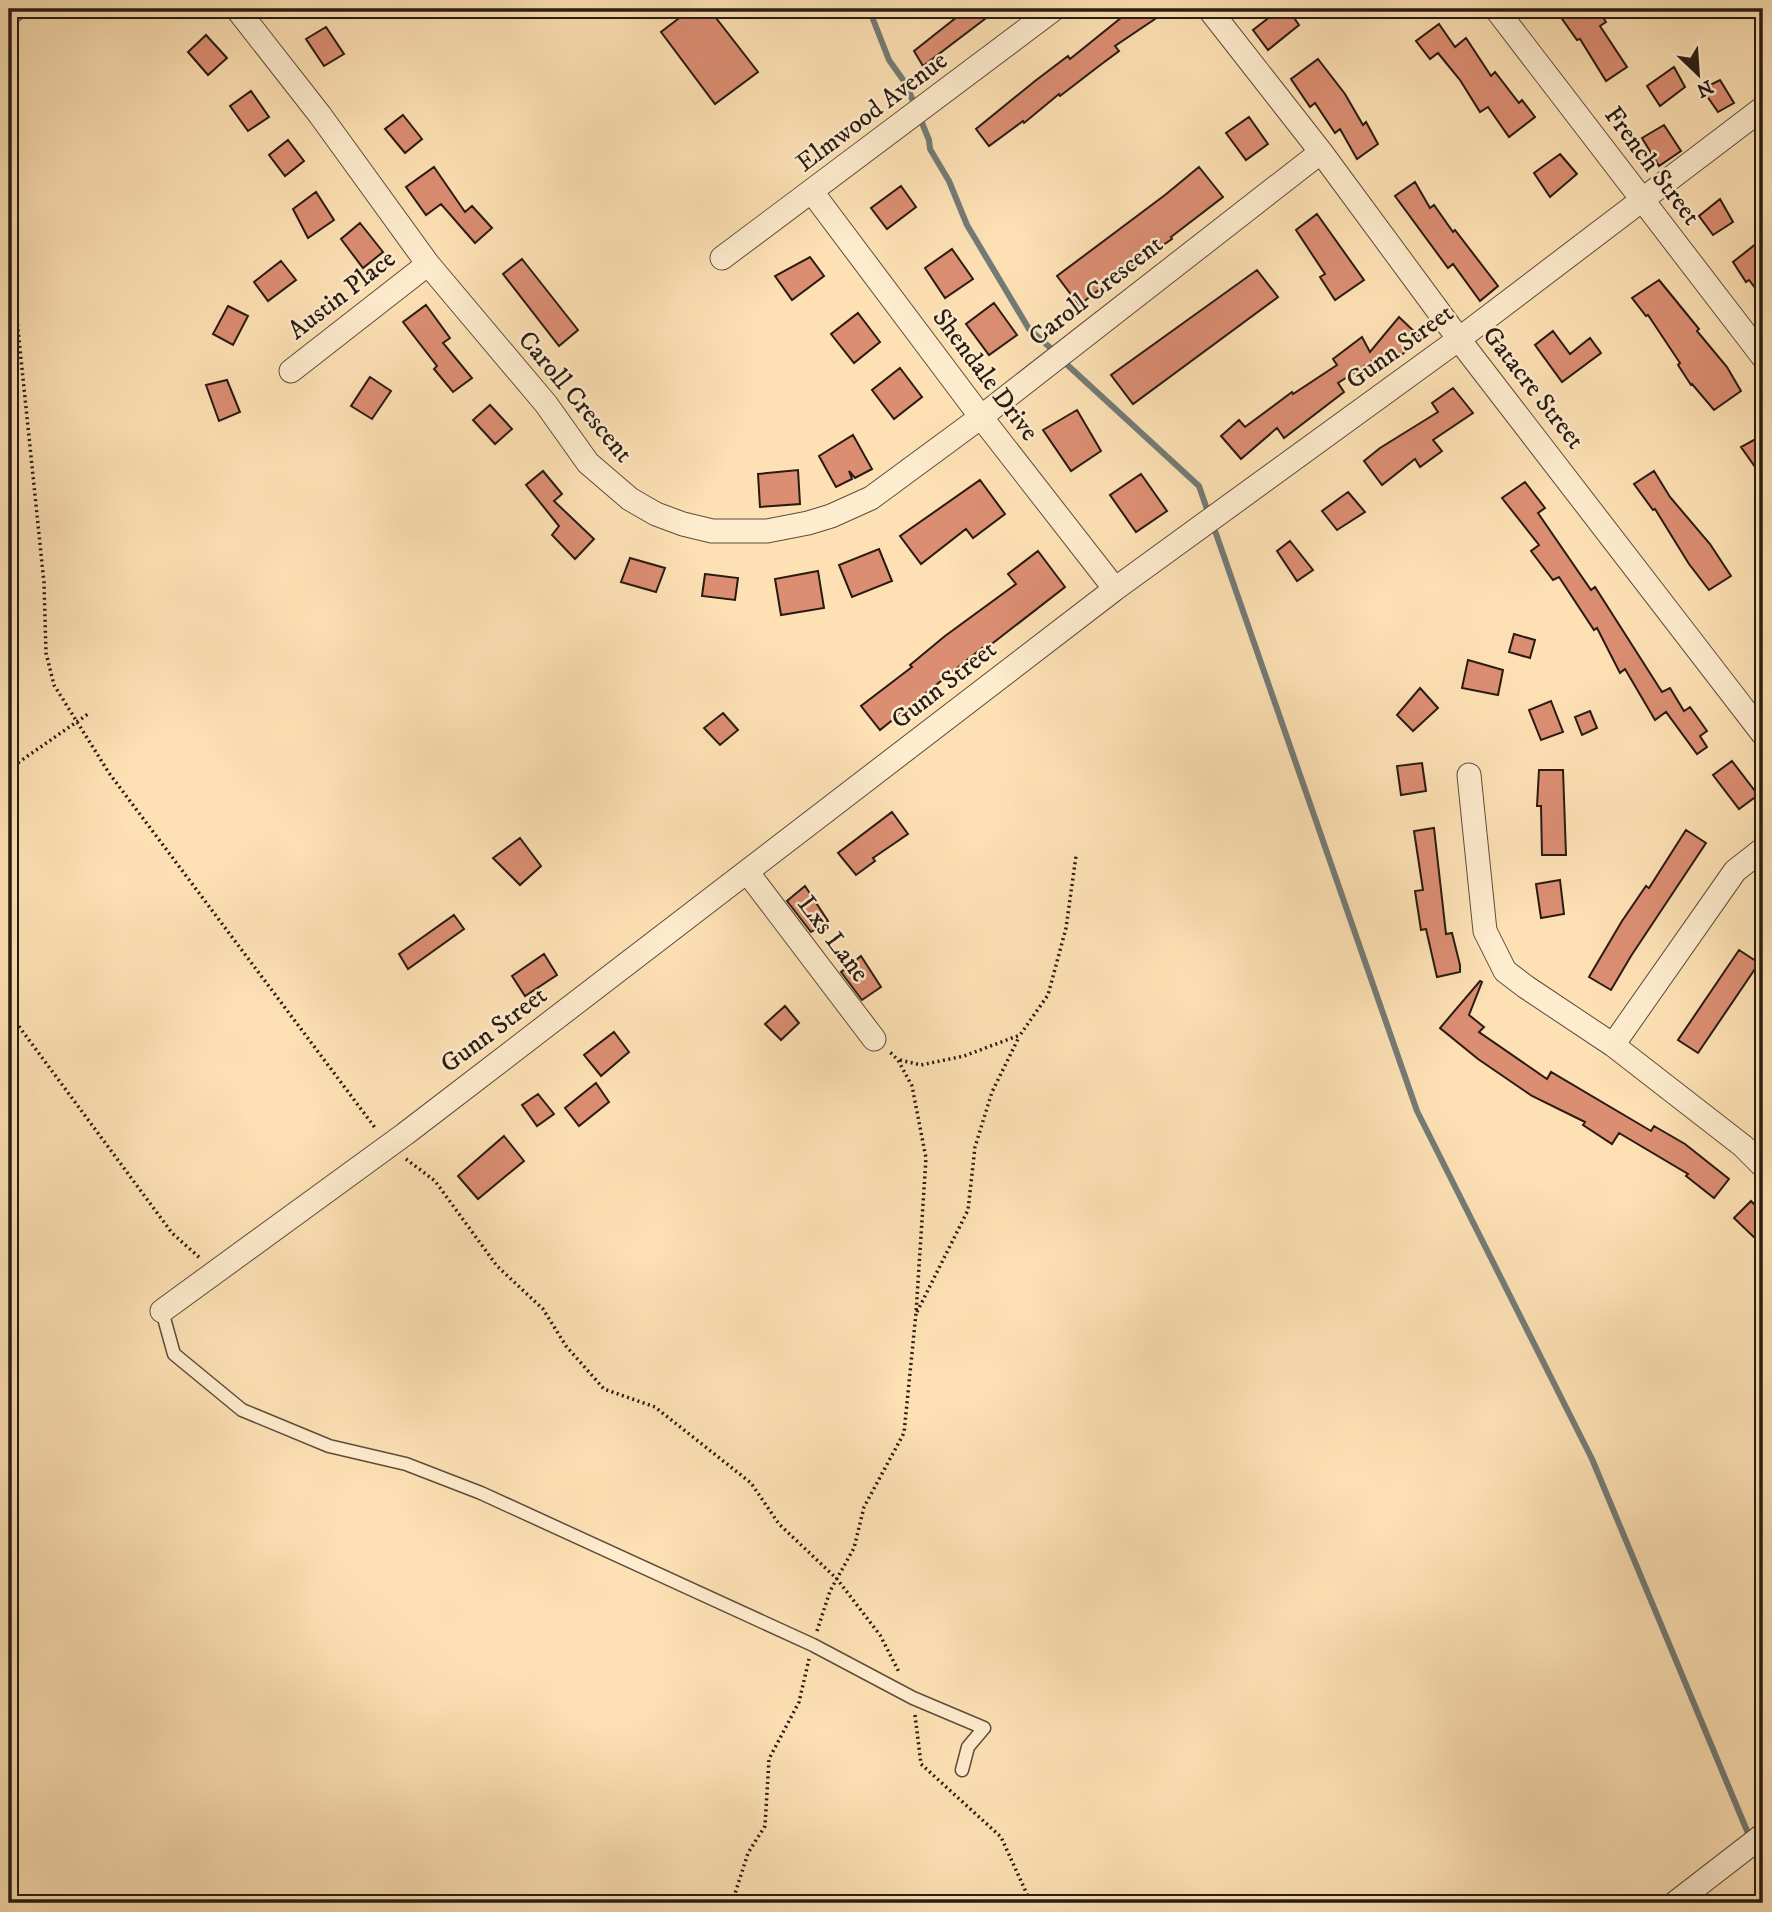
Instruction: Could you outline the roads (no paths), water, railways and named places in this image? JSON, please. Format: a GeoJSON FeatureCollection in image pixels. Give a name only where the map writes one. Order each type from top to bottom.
{"type":"FeatureCollection","features":[{"type":"Feature","properties":{"kind":"street"},"geometry":{"type":"LineString","coordinates":[[9,13],[15,9]]}},
{"type":"Feature","properties":{"kind":"street","name":"Caroll Crescent"},"geometry":{"type":"LineString","coordinates":[[237,9],[320,116],[428,264],[546,404],[588,463],[630,499],[656,514],[712,531],[767,531],[831,516],[872,498],[981,417],[1321,152]]}},
{"type":"Feature","properties":{"kind":"street","name":"Elmwood Avenue"},"geometry":{"type":"LineString","coordinates":[[722,258],[1054,9]]}},
{"type":"Feature","properties":{"kind":"street","name":"Gatacre Street"},"geometry":{"type":"LineString","coordinates":[[1209,9],[1321,152],[1460,339],[1763,734]]}},
{"type":"Feature","properties":{"kind":"street","name":"French Street"},"geometry":{"type":"LineString","coordinates":[[1496,9],[1763,357]]}},
{"type":"Feature","properties":{"kind":"street","name":"Gunn Street"},"geometry":{"type":"LineString","coordinates":[[162,1311],[379,1153],[748,873],[1115,589],[1460,339],[1763,108]]}},
{"type":"Feature","properties":{"kind":"street","name":"Shendale Drive"},"geometry":{"type":"LineString","coordinates":[[812,192],[981,417],[1115,589]]}},
{"type":"Feature","properties":{"kind":"street","name":"Austin Place"},"geometry":{"type":"LineString","coordinates":[[291,371],[428,264]]}},
{"type":"Feature","properties":{"kind":"street"},"geometry":{"type":"LineString","coordinates":[[1469,775],[1485,931],[1505,971],[1525,988],[1613,1045],[1736,1140],[1763,1166]]}},
{"type":"Feature","properties":{"kind":"street"},"geometry":{"type":"LineString","coordinates":[[1613,1045],[1735,871],[1763,849]]}},
{"type":"Feature","properties":{"kind":"street","name":"Lxs Lane"},"geometry":{"type":"LineString","coordinates":[[748,873],[874,1039]]}},
{"type":"Feature","properties":{"kind":"street"},"geometry":{"type":"LineString","coordinates":[[1675,1903],[1763,1835]]}},
{"type":"Feature","properties":{"kind":"lane"},"geometry":{"type":"LineString","coordinates":[[162,1311],[174,1354],[242,1410],[329,1446],[406,1464],[481,1493],[813,1645],[913,1698],[984,1728],[968,1747],[962,1770]]}},
{"type":"Feature","properties":{"kind":"waterway"},"geometry":{"type":"LineString","coordinates":[[869,9],[889,60],[906,84],[929,140],[930,149],[949,181],[967,225],[1029,329],[1055,352]]}},
{"type":"Feature","properties":{"kind":"waterway"},"geometry":{"type":"LineString","coordinates":[[1062,360],[1199,486],[1209,515]]}},
{"type":"Feature","properties":{"kind":"waterway"},"geometry":{"type":"LineString","coordinates":[[1213,525],[1417,1111],[1592,1459],[1750,1838]]}},
{"type":"Feature","properties":{"kind":"waterway"},"geometry":{"type":"LineString","coordinates":[[1754,1848],[1763,1864]]}}]}
